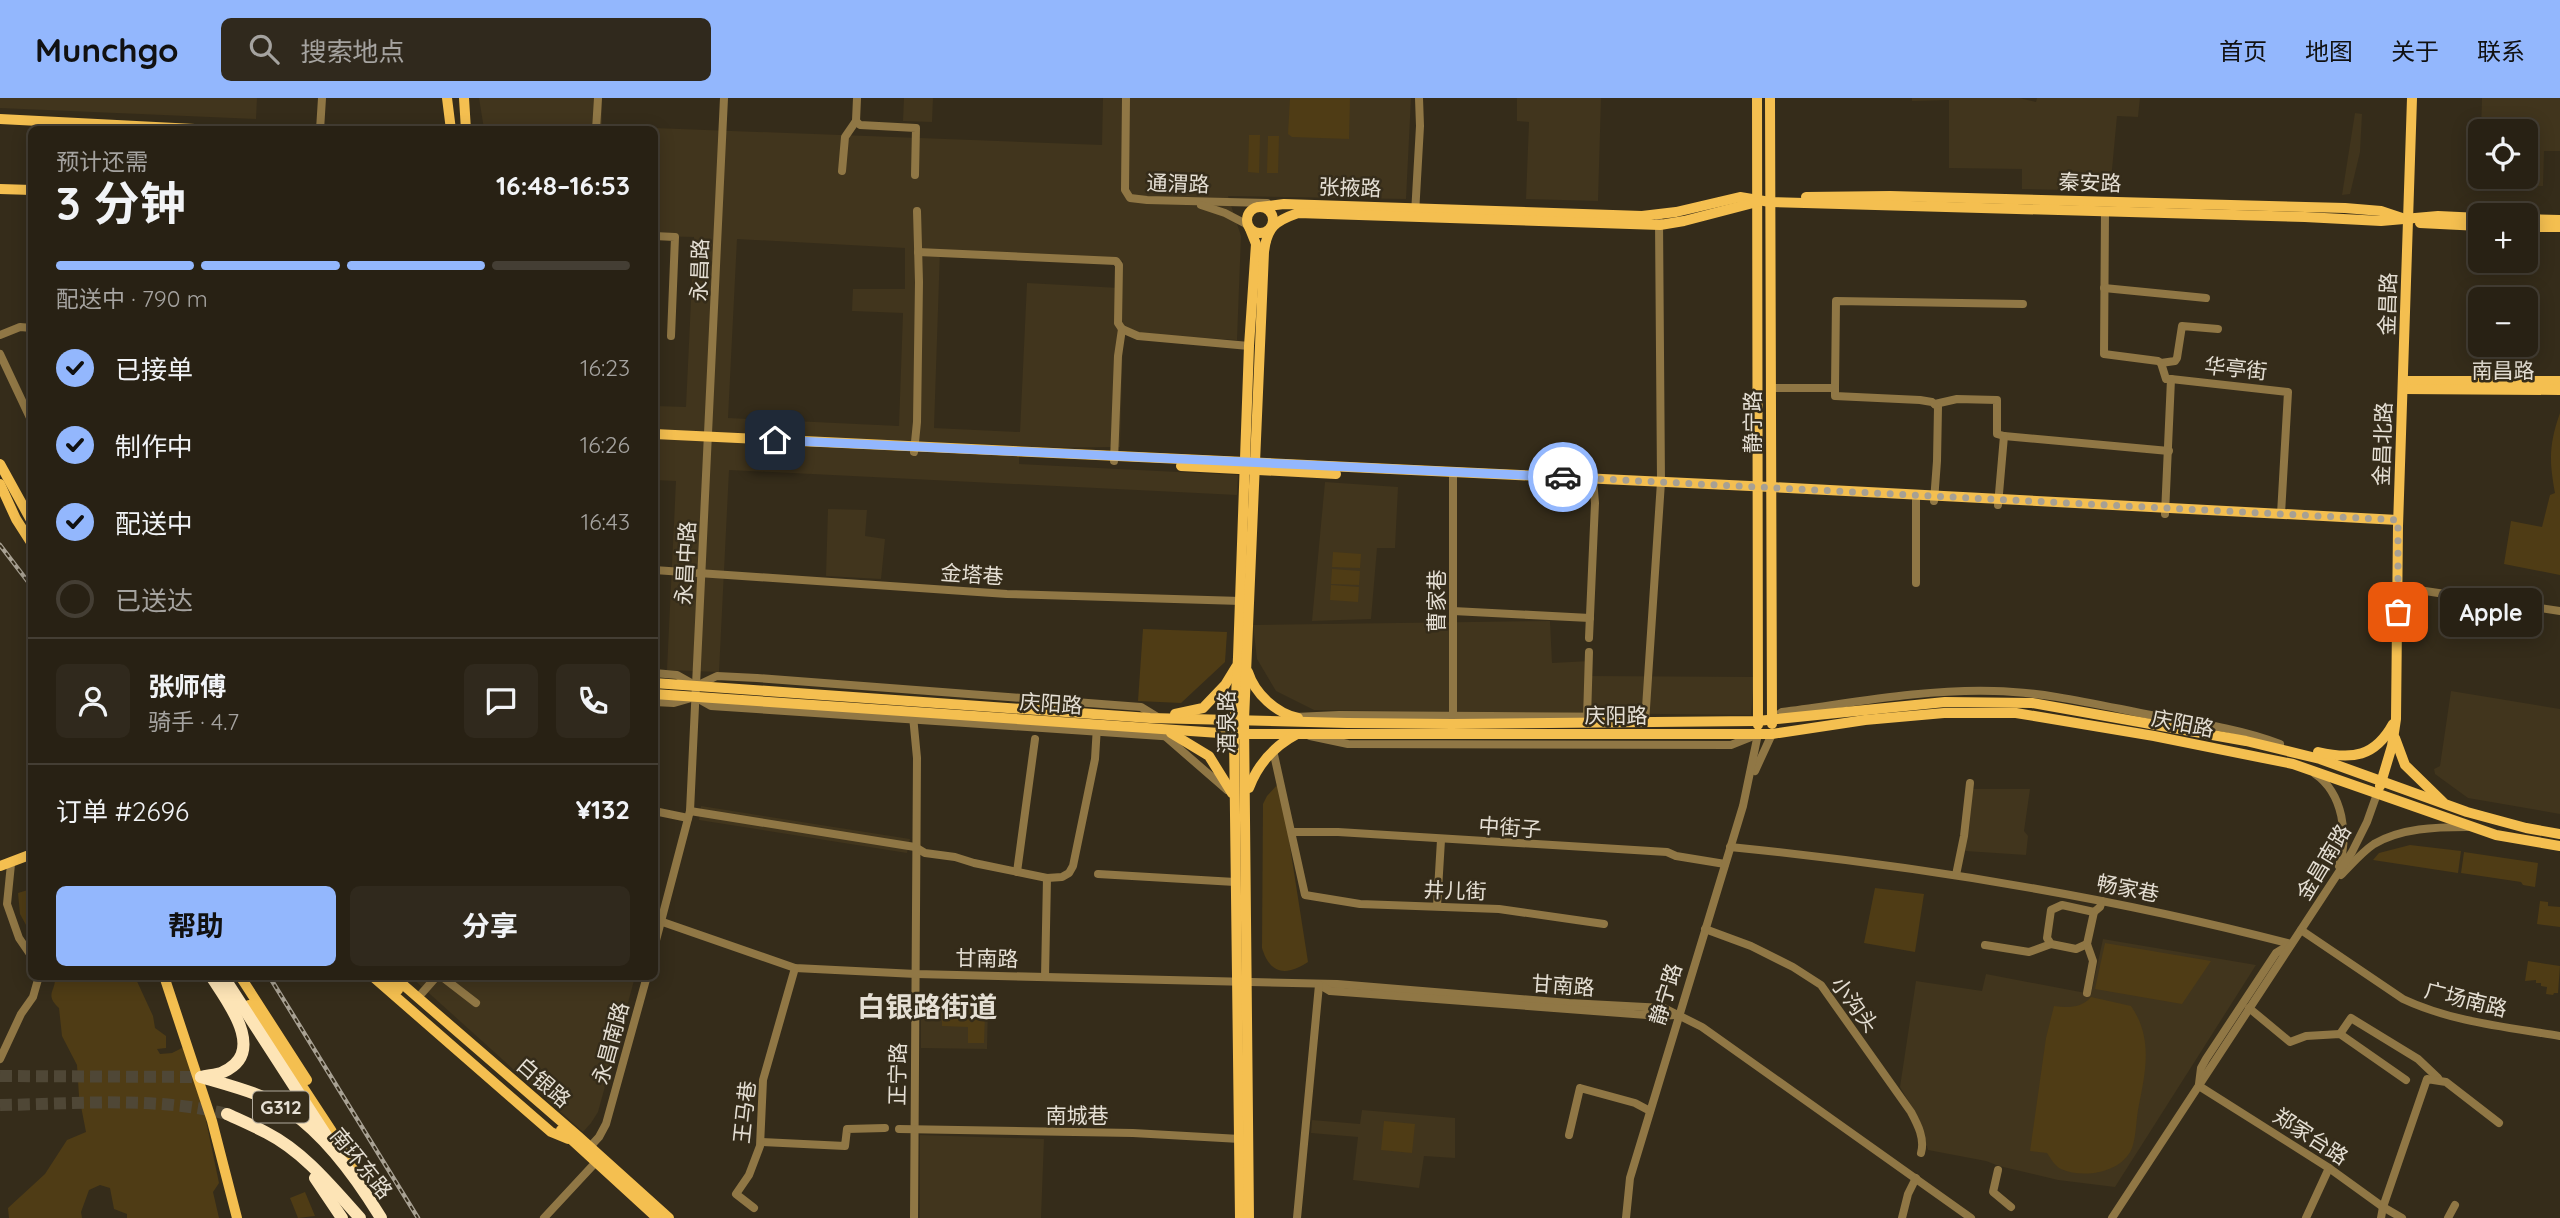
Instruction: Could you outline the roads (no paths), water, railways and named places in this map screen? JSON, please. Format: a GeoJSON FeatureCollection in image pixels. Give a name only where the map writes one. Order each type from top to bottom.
{"type":"FeatureCollection","features":[{"type":"Feature","properties":{"kind":"highway","name":"南环东路"},"geometry":{"type":"LineString","coordinates":[[214,980],[242,1027],[243,1049],[237,1060],[225,1071],[201,1077],[237,1087],[291,1112],[344,1164],[382,1218]]}},
{"type":"Feature","properties":{"kind":"highway"},"geometry":{"type":"LineString","coordinates":[[226,980],[344,1164]]}},
{"type":"Feature","properties":{"kind":"highway","name":"南环东路"},"geometry":{"type":"LineString","coordinates":[[227,1114],[269,1133],[299,1155],[360,1218]]}},
{"type":"Feature","properties":{"kind":"highway"},"geometry":{"type":"LineString","coordinates":[[299,1155],[342,1218]]}},
{"type":"Feature","properties":{"kind":"main road"},"geometry":{"type":"LineString","coordinates":[[447,98],[450,126]]}},
{"type":"Feature","properties":{"kind":"main road"},"geometry":{"type":"LineString","coordinates":[[464,98],[466,126]]}},
{"type":"Feature","properties":{"kind":"main road","name":"静宁路"},"geometry":{"type":"LineString","coordinates":[[1757,98],[1758,734]]}},
{"type":"Feature","properties":{"kind":"main road","name":"静宁路"},"geometry":{"type":"LineString","coordinates":[[1770,98],[1772,734]]}},
{"type":"Feature","properties":{"kind":"main road"},"geometry":{"type":"LineString","coordinates":[[2409,220],[2412,98]]}},
{"type":"Feature","properties":{"kind":"main road"},"geometry":{"type":"LineString","coordinates":[[0,119],[137,126]]}},
{"type":"Feature","properties":{"kind":"main road"},"geometry":{"type":"LineString","coordinates":[[0,189],[28,190]]}},
{"type":"Feature","properties":{"kind":"main road","name":"秦安路"},"geometry":{"type":"LineString","coordinates":[[1770,202],[1778,197],[1890,195],[2345,208],[2381,211],[2424,224],[2468,226]]}},
{"type":"Feature","properties":{"kind":"main road","name":"秦安路"},"geometry":{"type":"LineString","coordinates":[[1415,212],[1492,209],[1642,216],[1659,220],[1676,212],[1740,197],[1757,202],[2305,217],[2381,222],[2438,216],[2468,217]]}},
{"type":"Feature","properties":{"kind":"main road","name":"张掖路"},"geometry":{"type":"LineString","coordinates":[[1259,207],[1284,204],[1415,212]]}},
{"type":"Feature","properties":{"kind":"main road"},"geometry":{"type":"LineString","coordinates":[[1270,227],[1272,216],[1267,209],[1252,209],[1248,215],[1249,227],[1261,233],[1298,213],[1415,212]]}},
{"type":"Feature","properties":{"kind":"main road"},"geometry":{"type":"LineString","coordinates":[[2538,219],[2560,220]]}},
{"type":"Feature","properties":{"kind":"main road","name":"金昌路"},"geometry":{"type":"LineString","coordinates":[[2404,385],[2409,220]]}},
{"type":"Feature","properties":{"kind":"main road","name":"酒泉路"},"geometry":{"type":"LineString","coordinates":[[1249,227],[1256,244],[1249,346],[1250,467],[1239,720],[1234,734],[1240,797],[1249,1218]]}},
{"type":"Feature","properties":{"kind":"main road","name":"酒泉路"},"geometry":{"type":"LineString","coordinates":[[1242,657],[1241,601],[1265,239],[1270,227]]}},
{"type":"Feature","properties":{"kind":"main road"},"geometry":{"type":"LineString","coordinates":[[2538,227],[2560,227]]}},
{"type":"Feature","properties":{"kind":"main road","name":"南昌路"},"geometry":{"type":"LineString","coordinates":[[2404,385],[2560,381]]}},
{"type":"Feature","properties":{"kind":"main road","name":"南昌路"},"geometry":{"type":"LineString","coordinates":[[2404,385],[2560,390]]}},
{"type":"Feature","properties":{"kind":"main road","name":"金昌北路"},"geometry":{"type":"LineString","coordinates":[[2379,787],[2396,719],[2398,523],[2404,385]]}},
{"type":"Feature","properties":{"kind":"main road"},"geometry":{"type":"LineString","coordinates":[[658,434],[708,440]]}},
{"type":"Feature","properties":{"kind":"main road"},"geometry":{"type":"LineString","coordinates":[[658,440],[914,449],[1453,477],[1593,481]]}},
{"type":"Feature","properties":{"kind":"main road"},"geometry":{"type":"LineString","coordinates":[[0,464],[28,515]]}},
{"type":"Feature","properties":{"kind":"main road"},"geometry":{"type":"LineString","coordinates":[[1250,467],[1934,499]]}},
{"type":"Feature","properties":{"kind":"main road"},"geometry":{"type":"LineString","coordinates":[[0,484],[28,537]]}},
{"type":"Feature","properties":{"kind":"main road"},"geometry":{"type":"LineString","coordinates":[[1771,490],[2398,523]]}},
{"type":"Feature","properties":{"kind":"main road"},"geometry":{"type":"LineString","coordinates":[[2165,511],[2281,514],[2398,523]]}},
{"type":"Feature","properties":{"kind":"main road"},"geometry":{"type":"LineString","coordinates":[[1242,657],[1257,690],[1274,707],[1293,717],[1318,723]]}},
{"type":"Feature","properties":{"kind":"main road"},"geometry":{"type":"LineString","coordinates":[[1159,718],[1203,708],[1226,685],[1242,657]]}},
{"type":"Feature","properties":{"kind":"main road","name":"庆阳路"},"geometry":{"type":"LineString","coordinates":[[658,684],[695,691],[913,717],[1166,734],[1772,734],[1865,720],[1944,713],[2016,713],[2154,736],[2293,764],[2508,824],[2560,834]]}},
{"type":"Feature","properties":{"kind":"main road","name":"庆阳路"},"geometry":{"type":"LineString","coordinates":[[658,694],[695,691],[1159,718],[1318,723],[1453,720],[1757,721],[1945,702],[2032,703],[2246,741],[2320,759],[2473,827],[2496,835],[2560,846]]}},
{"type":"Feature","properties":{"kind":"main road"},"geometry":{"type":"LineString","coordinates":[[2246,741],[2280,744],[2335,756],[2366,753],[2385,738],[2396,719]]}},
{"type":"Feature","properties":{"kind":"main road","name":"酒泉路"},"geometry":{"type":"LineString","coordinates":[[1239,720],[1246,734],[1235,882],[1242,982],[1240,1218]]}},
{"type":"Feature","properties":{"kind":"main road"},"geometry":{"type":"LineString","coordinates":[[1166,734],[1179,737],[1209,756],[1240,797],[1273,750],[1299,733]]}},
{"type":"Feature","properties":{"kind":"main road"},"geometry":{"type":"LineString","coordinates":[[2394,735],[2404,765],[2446,805]]}},
{"type":"Feature","properties":{"kind":"main road"},"geometry":{"type":"LineString","coordinates":[[6,865],[28,856]]}},
{"type":"Feature","properties":{"kind":"main road"},"geometry":{"type":"LineString","coordinates":[[165,980],[212,1121],[237,1218]]}},
{"type":"Feature","properties":{"kind":"main road"},"geometry":{"type":"LineString","coordinates":[[233,980],[387,1218]]}},
{"type":"Feature","properties":{"kind":"main road"},"geometry":{"type":"LineString","coordinates":[[243,980],[291,1055],[330,1123],[331,1130]]}},
{"type":"Feature","properties":{"kind":"main road"},"geometry":{"type":"LineString","coordinates":[[377,980],[551,1132],[576,1139]]}},
{"type":"Feature","properties":{"kind":"main road","name":"白银路"},"geometry":{"type":"LineString","coordinates":[[387,980],[669,1218]]}},
{"type":"Feature","properties":{"kind":"main road","name":"白银路"},"geometry":{"type":"LineString","coordinates":[[397,980],[554,1120]]}},
{"type":"Feature","properties":{"kind":"main road"},"geometry":{"type":"LineString","coordinates":[[407,980],[576,1139]]}},
{"type":"Feature","properties":{"kind":"main road","name":"白银路"},"geometry":{"type":"LineString","coordinates":[[587,1149],[596,1162],[657,1218]]}},
{"type":"Feature","properties":{"kind":"street"},"geometry":{"type":"LineString","coordinates":[[320,126],[321,98]]}},
{"type":"Feature","properties":{"kind":"street"},"geometry":{"type":"LineString","coordinates":[[596,126],[598,98]]}},
{"type":"Feature","properties":{"kind":"street","name":"永昌路"},"geometry":{"type":"LineString","coordinates":[[708,440],[724,98]]}},
{"type":"Feature","properties":{"kind":"street"},"geometry":{"type":"LineString","coordinates":[[842,171],[845,137],[856,121],[858,98]]}},
{"type":"Feature","properties":{"kind":"street","name":"通渭路"},"geometry":{"type":"LineString","coordinates":[[1126,98],[1125,190],[1130,198],[1284,204]]}},
{"type":"Feature","properties":{"kind":"street"},"geometry":{"type":"LineString","coordinates":[[1415,212],[1419,98]]}},
{"type":"Feature","properties":{"kind":"street"},"geometry":{"type":"LineString","coordinates":[[856,121],[860,125],[916,128],[915,175]]}},
{"type":"Feature","properties":{"kind":"street"},"geometry":{"type":"LineString","coordinates":[[1192,202],[1212,208],[1249,227]]}},
{"type":"Feature","properties":{"kind":"street"},"geometry":{"type":"LineString","coordinates":[[1237,202],[1259,207]]}},
{"type":"Feature","properties":{"kind":"street"},"geometry":{"type":"LineString","coordinates":[[914,449],[917,416],[916,211]]}},
{"type":"Feature","properties":{"kind":"street"},"geometry":{"type":"LineString","coordinates":[[2105,212],[2104,354],[2161,363],[2175,360],[2182,326],[2218,329]]}},
{"type":"Feature","properties":{"kind":"street"},"geometry":{"type":"LineString","coordinates":[[1645,720],[1661,485],[1659,220]]}},
{"type":"Feature","properties":{"kind":"street"},"geometry":{"type":"LineString","coordinates":[[658,236],[675,236],[671,336]]}},
{"type":"Feature","properties":{"kind":"street"},"geometry":{"type":"LineString","coordinates":[[918,252],[1116,261],[1119,265],[1118,323],[1122,329],[1138,336],[1249,346]]}},
{"type":"Feature","properties":{"kind":"street"},"geometry":{"type":"LineString","coordinates":[[2104,288],[2206,298]]}},
{"type":"Feature","properties":{"kind":"street"},"geometry":{"type":"LineString","coordinates":[[2022,304],[1836,301],[1835,396],[1920,400],[1935,404],[1956,399],[1997,400],[1997,434],[2169,451]]}},
{"type":"Feature","properties":{"kind":"street"},"geometry":{"type":"LineString","coordinates":[[0,335],[20,327],[28,328]]}},
{"type":"Feature","properties":{"kind":"street"},"geometry":{"type":"LineString","coordinates":[[1114,459],[1118,356],[1122,329]]}},
{"type":"Feature","properties":{"kind":"street"},"geometry":{"type":"LineString","coordinates":[[0,354],[28,414]]}},
{"type":"Feature","properties":{"kind":"street"},"geometry":{"type":"LineString","coordinates":[[2161,363],[2163,375],[2166,379],[2172,379],[2165,511]]}},
{"type":"Feature","properties":{"kind":"street","name":"华亭街"},"geometry":{"type":"LineString","coordinates":[[2172,379],[2288,392],[2281,514]]}},
{"type":"Feature","properties":{"kind":"street"},"geometry":{"type":"LineString","coordinates":[[1771,388],[1835,388]]}},
{"type":"Feature","properties":{"kind":"street"},"geometry":{"type":"LineString","coordinates":[[1934,499],[1938,407],[1935,404]]}},
{"type":"Feature","properties":{"kind":"street"},"geometry":{"type":"LineString","coordinates":[[1998,502],[2004,436]]}},
{"type":"Feature","properties":{"kind":"street","name":"永昌中路"},"geometry":{"type":"LineString","coordinates":[[695,691],[708,440]]}},
{"type":"Feature","properties":{"kind":"street","name":"曹家巷"},"geometry":{"type":"LineString","coordinates":[[1453,477],[1453,720]]}},
{"type":"Feature","properties":{"kind":"street"},"geometry":{"type":"LineString","coordinates":[[1589,638],[1595,503],[1593,481]]}},
{"type":"Feature","properties":{"kind":"street"},"geometry":{"type":"LineString","coordinates":[[1916,500],[1916,583]]}},
{"type":"Feature","properties":{"kind":"street","name":"金塔巷"},"geometry":{"type":"LineString","coordinates":[[658,570],[1007,594],[1241,601]]}},
{"type":"Feature","properties":{"kind":"street"},"geometry":{"type":"LineString","coordinates":[[2398,587],[2560,611]]}},
{"type":"Feature","properties":{"kind":"street"},"geometry":{"type":"LineString","coordinates":[[1453,611],[1590,618]]}},
{"type":"Feature","properties":{"kind":"street"},"geometry":{"type":"LineString","coordinates":[[1587,720],[1589,652]]}},
{"type":"Feature","properties":{"kind":"street"},"geometry":{"type":"LineString","coordinates":[[658,673],[677,675],[695,691]]}},
{"type":"Feature","properties":{"kind":"street"},"geometry":{"type":"LineString","coordinates":[[658,702],[674,703],[695,691]]}},
{"type":"Feature","properties":{"kind":"street"},"geometry":{"type":"LineString","coordinates":[[658,920],[689,815],[695,691]]}},
{"type":"Feature","properties":{"kind":"street"},"geometry":{"type":"LineString","coordinates":[[1772,720],[1782,712],[1923,695],[1993,691],[2045,695],[2259,736],[2280,744]]}},
{"type":"Feature","properties":{"kind":"street"},"geometry":{"type":"LineString","coordinates":[[1293,717],[1339,715],[1453,720]]}},
{"type":"Feature","properties":{"kind":"street","name":"正宁路"},"geometry":{"type":"LineString","coordinates":[[913,717],[917,758],[914,1218]]}},
{"type":"Feature","properties":{"kind":"street"},"geometry":{"type":"LineString","coordinates":[[658,811],[915,847],[925,853],[955,857],[1017,872],[1047,878],[1062,877],[1069,873],[1073,866],[1095,759],[1097,729]]}},
{"type":"Feature","properties":{"kind":"street"},"geometry":{"type":"LineString","coordinates":[[1166,734],[1240,797]]}},
{"type":"Feature","properties":{"kind":"street","name":"静宁路"},"geometry":{"type":"LineString","coordinates":[[1750,783],[1758,734]]}},
{"type":"Feature","properties":{"kind":"street","name":"静宁路"},"geometry":{"type":"LineString","coordinates":[[1626,1218],[1630,1178],[1678,1015],[1750,783],[1772,734]]}},
{"type":"Feature","properties":{"kind":"street"},"geometry":{"type":"LineString","coordinates":[[1017,872],[1035,739]]}},
{"type":"Feature","properties":{"kind":"street"},"geometry":{"type":"LineString","coordinates":[[1273,750],[1293,832]]}},
{"type":"Feature","properties":{"kind":"street"},"geometry":{"type":"LineString","coordinates":[[2293,764],[2323,779],[2341,816],[2345,840],[2340,864],[2331,885]]}},
{"type":"Feature","properties":{"kind":"street"},"geometry":{"type":"LineString","coordinates":[[1956,875],[1970,783]]}},
{"type":"Feature","properties":{"kind":"street","name":"金昌南路"},"geometry":{"type":"LineString","coordinates":[[2112,1218],[2331,885],[2361,836],[2379,787]]}},
{"type":"Feature","properties":{"kind":"street"},"geometry":{"type":"LineString","coordinates":[[2331,885],[2372,845],[2398,833],[2439,827],[2473,827]]}},
{"type":"Feature","properties":{"kind":"street","name":"中街子"},"geometry":{"type":"LineString","coordinates":[[1293,832],[1338,832],[1667,852],[1725,864]]}},
{"type":"Feature","properties":{"kind":"street","name":"井儿街"},"geometry":{"type":"LineString","coordinates":[[1293,832],[1306,895],[1360,904],[1499,909],[1604,924]]}},
{"type":"Feature","properties":{"kind":"street"},"geometry":{"type":"LineString","coordinates":[[1437,906],[1441,840]]}},
{"type":"Feature","properties":{"kind":"street","name":"畅家巷"},"geometry":{"type":"LineString","coordinates":[[1730,848],[1832,858],[1956,875],[2102,901],[2226,927],[2291,944]]}},
{"type":"Feature","properties":{"kind":"street"},"geometry":{"type":"LineString","coordinates":[[6,865],[7,904],[19,938],[28,951]]}},
{"type":"Feature","properties":{"kind":"street"},"geometry":{"type":"LineString","coordinates":[[1098,874],[1235,882]]}},
{"type":"Feature","properties":{"kind":"street"},"geometry":{"type":"LineString","coordinates":[[1045,977],[1047,878]]}},
{"type":"Feature","properties":{"kind":"street"},"geometry":{"type":"LineString","coordinates":[[2087,993],[2093,961],[2087,944],[2094,912],[2102,901]]}},
{"type":"Feature","properties":{"kind":"street"},"geometry":{"type":"LineString","coordinates":[[2051,944],[2047,938],[2051,910],[2056,906],[2094,912]]}},
{"type":"Feature","properties":{"kind":"street","name":"甘南路"},"geometry":{"type":"LineString","coordinates":[[658,920],[794,968],[1320,985],[1330,991],[1647,1015],[1678,1015],[1702,1027],[1971,1218]]}},
{"type":"Feature","properties":{"kind":"street","name":"小沟头"},"geometry":{"type":"LineString","coordinates":[[1705,929],[1751,946],[1821,985],[1911,1112],[1922,1136],[1922,1153]]}},
{"type":"Feature","properties":{"kind":"street","name":"广场南路"},"geometry":{"type":"LineString","coordinates":[[2301,930],[2417,1006],[2463,1020],[2560,1036]]}},
{"type":"Feature","properties":{"kind":"street"},"geometry":{"type":"LineString","coordinates":[[1985,945],[2029,952],[2051,944],[2076,949],[2087,944]]}},
{"type":"Feature","properties":{"kind":"street","name":"金昌南路"},"geometry":{"type":"LineString","coordinates":[[2199,1086],[2201,1068],[2206,1059],[2276,953],[2291,944]]}},
{"type":"Feature","properties":{"kind":"street","name":"王马巷"},"geometry":{"type":"LineString","coordinates":[[754,1208],[736,1194],[749,1175],[761,1142],[763,1080],[794,968]]}},
{"type":"Feature","properties":{"kind":"street"},"geometry":{"type":"LineString","coordinates":[[0,1059],[20,1014],[33,997],[38,980]]}},
{"type":"Feature","properties":{"kind":"street"},"geometry":{"type":"LineString","coordinates":[[422,993],[435,980]]}},
{"type":"Feature","properties":{"kind":"street"},"geometry":{"type":"LineString","coordinates":[[444,980],[476,1003]]}},
{"type":"Feature","properties":{"kind":"street","name":"永昌南路"},"geometry":{"type":"LineString","coordinates":[[587,1149],[599,1137],[606,1124],[646,980]]}},
{"type":"Feature","properties":{"kind":"street"},"geometry":{"type":"LineString","coordinates":[[1297,1218],[1320,985]]}},
{"type":"Feature","properties":{"kind":"street"},"geometry":{"type":"LineString","coordinates":[[2249,1009],[2290,1042],[2306,1036],[2340,1034],[2406,1080]]}},
{"type":"Feature","properties":{"kind":"street"},"geometry":{"type":"LineString","coordinates":[[2340,1034],[2351,1017],[2418,1059],[2440,1080]]}},
{"type":"Feature","properties":{"kind":"street"},"geometry":{"type":"LineString","coordinates":[[2381,1218],[2427,1079],[2446,1082],[2499,1123]]}},
{"type":"Feature","properties":{"kind":"street","name":"郑家台路"},"geometry":{"type":"LineString","coordinates":[[2199,1086],[2329,1168],[2402,1218]]}},
{"type":"Feature","properties":{"kind":"street"},"geometry":{"type":"LineString","coordinates":[[1569,1135],[1580,1088],[1635,1103],[1650,1111]]}},
{"type":"Feature","properties":{"kind":"street"},"geometry":{"type":"LineString","coordinates":[[761,1142],[845,1146],[847,1129],[886,1128]]}},
{"type":"Feature","properties":{"kind":"street","name":"南城巷"},"geometry":{"type":"LineString","coordinates":[[899,1129],[1133,1133],[1240,1139]]}},
{"type":"Feature","properties":{"kind":"street"},"geometry":{"type":"LineString","coordinates":[[544,1218],[596,1162]]}},
{"type":"Feature","properties":{"kind":"street"},"geometry":{"type":"LineString","coordinates":[[2306,1218],[2329,1168]]}},
{"type":"Feature","properties":{"kind":"street"},"geometry":{"type":"LineString","coordinates":[[1998,1170],[1993,1192],[2011,1207]]}},
{"type":"Feature","properties":{"kind":"street"},"geometry":{"type":"LineString","coordinates":[[1902,1218],[1908,1194],[1916,1178]]}},
{"type":"Feature","properties":{"kind":"street"},"geometry":{"type":"LineString","coordinates":[[2448,1218],[2455,1205]]}},
{"type":"Feature","properties":{"kind":"tunnel"},"geometry":{"type":"LineString","coordinates":[[0,1076],[201,1077]]}},
{"type":"Feature","properties":{"kind":"tunnel"},"geometry":{"type":"LineString","coordinates":[[0,1105],[142,1103],[199,1108],[227,1114]]}},
{"type":"Feature","properties":{"kind":"railway"},"geometry":{"type":"LineString","coordinates":[[0,545],[28,582]]}},
{"type":"Feature","properties":{"kind":"railway"},"geometry":{"type":"LineString","coordinates":[[271,980],[418,1218]]}},
{"type":"Feature","properties":{"kind":"place","name":"Apple"},"geometry":{"type":"Point","coordinates":[2398,612]}},
{"type":"Feature","properties":{"kind":"district","name":"白银路街道"},"geometry":{"type":"Point","coordinates":[927,1006]}}]}
